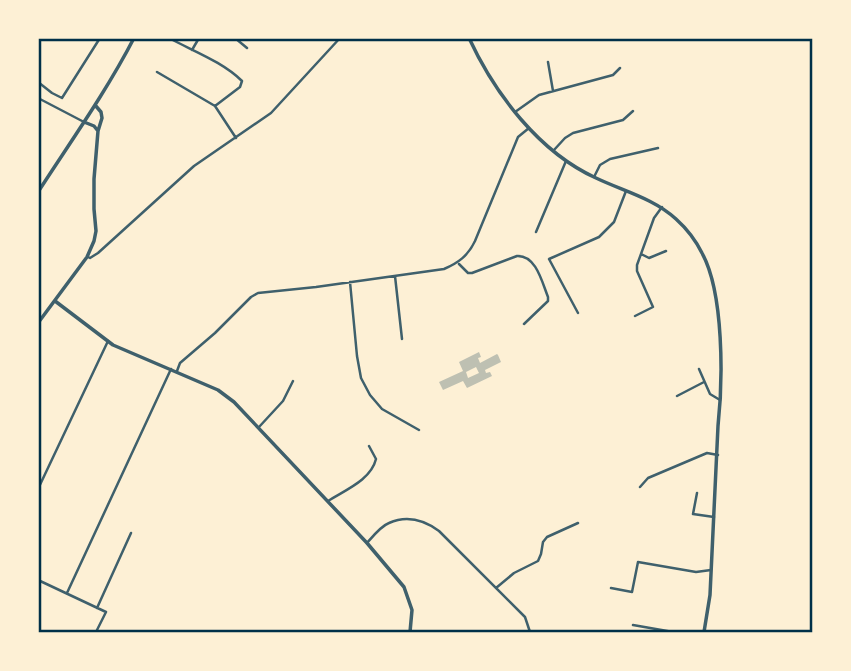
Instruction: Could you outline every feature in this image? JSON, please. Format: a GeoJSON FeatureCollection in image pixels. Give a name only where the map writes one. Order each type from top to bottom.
{"type":"FeatureCollection","features":[{"type":"Feature","properties":{"kind":"street"},"geometry":{"type":"LineString","coordinates":[[38,82],[62,98],[100,38]]}},
{"type":"Feature","properties":{"kind":"street"},"geometry":{"type":"LineString","coordinates":[[38,192],[96,105],[134,38]]}},
{"type":"Feature","properties":{"kind":"street"},"geometry":{"type":"LineString","coordinates":[[169,38],[219,65],[242,81],[240,87],[215,106]]}},
{"type":"Feature","properties":{"kind":"street"},"geometry":{"type":"LineString","coordinates":[[192,50],[199,38]]}},
{"type":"Feature","properties":{"kind":"street"},"geometry":{"type":"LineString","coordinates":[[234,38],[247,48]]}},
{"type":"Feature","properties":{"kind":"street"},"geometry":{"type":"LineString","coordinates":[[87,257],[98,253],[194,166],[279,105],[340,38]]}},
{"type":"Feature","properties":{"kind":"street"},"geometry":{"type":"LineString","coordinates":[[469,38],[491,79],[529,128],[566,161],[594,177],[662,207],[678,220],[702,253],[717,307],[721,400],[712,570],[704,632]]}},
{"type":"Feature","properties":{"kind":"street"},"geometry":{"type":"LineString","coordinates":[[548,62],[553,91]]}},
{"type":"Feature","properties":{"kind":"street"},"geometry":{"type":"LineString","coordinates":[[515,113],[539,95],[613,75],[620,68]]}},
{"type":"Feature","properties":{"kind":"street"},"geometry":{"type":"LineString","coordinates":[[157,72],[215,106],[236,138]]}},
{"type":"Feature","properties":{"kind":"street"},"geometry":{"type":"LineString","coordinates":[[38,98],[94,125],[98,131]]}},
{"type":"Feature","properties":{"kind":"street"},"geometry":{"type":"LineString","coordinates":[[38,323],[87,257],[94,241],[98,131],[102,118],[96,105]]}},
{"type":"Feature","properties":{"kind":"street"},"geometry":{"type":"LineString","coordinates":[[554,150],[573,133],[624,120],[633,111]]}},
{"type":"Feature","properties":{"kind":"street"},"geometry":{"type":"LineString","coordinates":[[177,371],[180,363],[258,293],[443,269],[458,263],[471,250],[518,137],[529,128]]}},
{"type":"Feature","properties":{"kind":"street"},"geometry":{"type":"LineString","coordinates":[[594,177],[600,165],[610,159],[658,148]]}},
{"type":"Feature","properties":{"kind":"street"},"geometry":{"type":"LineString","coordinates":[[536,232],[566,161]]}},
{"type":"Feature","properties":{"kind":"street"},"geometry":{"type":"LineString","coordinates":[[578,313],[549,259],[598,237],[614,222],[626,191]]}},
{"type":"Feature","properties":{"kind":"street"},"geometry":{"type":"LineString","coordinates":[[635,316],[653,307],[637,271],[637,265],[654,218],[662,207]]}},
{"type":"Feature","properties":{"kind":"street"},"geometry":{"type":"LineString","coordinates":[[640,254],[649,258],[666,251]]}},
{"type":"Feature","properties":{"kind":"street"},"geometry":{"type":"LineString","coordinates":[[458,263],[468,273],[472,273],[517,256],[528,258],[533,263],[548,301],[524,324]]}},
{"type":"Feature","properties":{"kind":"street"},"geometry":{"type":"LineString","coordinates":[[395,276],[402,339]]}},
{"type":"Feature","properties":{"kind":"street"},"geometry":{"type":"LineString","coordinates":[[350,282],[361,377],[370,395],[382,409],[419,430]]}},
{"type":"Feature","properties":{"kind":"street"},"geometry":{"type":"LineString","coordinates":[[55,301],[108,341],[218,390],[234,402],[367,542],[404,587],[412,610],[410,632]]}},
{"type":"Feature","properties":{"kind":"street"},"geometry":{"type":"LineString","coordinates":[[38,489],[108,341]]}},
{"type":"Feature","properties":{"kind":"street"},"geometry":{"type":"LineString","coordinates":[[67,593],[171,369]]}},
{"type":"Feature","properties":{"kind":"street"},"geometry":{"type":"LineString","coordinates":[[699,369],[710,394],[721,400]]}},
{"type":"Feature","properties":{"kind":"street"},"geometry":{"type":"LineString","coordinates":[[259,427],[283,401],[293,381]]}},
{"type":"Feature","properties":{"kind":"street"},"geometry":{"type":"LineString","coordinates":[[677,396],[704,382]]}},
{"type":"Feature","properties":{"kind":"street"},"geometry":{"type":"LineString","coordinates":[[328,501],[369,475],[376,459],[369,446]]}},
{"type":"Feature","properties":{"kind":"street"},"geometry":{"type":"LineString","coordinates":[[639,487],[648,478],[707,453],[718,455]]}},
{"type":"Feature","properties":{"kind":"street"},"geometry":{"type":"LineString","coordinates":[[697,493],[693,514],[715,517]]}},
{"type":"Feature","properties":{"kind":"street"},"geometry":{"type":"LineString","coordinates":[[367,542],[388,523],[409,519],[428,524],[439,531],[525,617],[530,632]]}},
{"type":"Feature","properties":{"kind":"street"},"geometry":{"type":"LineString","coordinates":[[496,588],[514,573],[538,561],[547,537],[578,523]]}},
{"type":"Feature","properties":{"kind":"street"},"geometry":{"type":"LineString","coordinates":[[97,608],[131,533]]}},
{"type":"Feature","properties":{"kind":"street"},"geometry":{"type":"LineString","coordinates":[[611,588],[632,592],[638,562],[696,572],[712,570]]}},
{"type":"Feature","properties":{"kind":"street"},"geometry":{"type":"LineString","coordinates":[[38,580],[106,612],[96,632]]}},
{"type":"Feature","properties":{"kind":"street"},"geometry":{"type":"LineString","coordinates":[[633,625],[673,632]]}},
{"type":"Feature","properties":{"kind":"building"},"geometry":{"type":"Polygon","coordinates":[[[479,352],[480,363],[497,354],[501,362],[485,370],[492,376],[467,388],[463,381],[443,390],[439,382],[463,371],[459,362],[479,352]],[[476,367],[466,372],[468,378],[479,373],[476,367]]]}}]}
